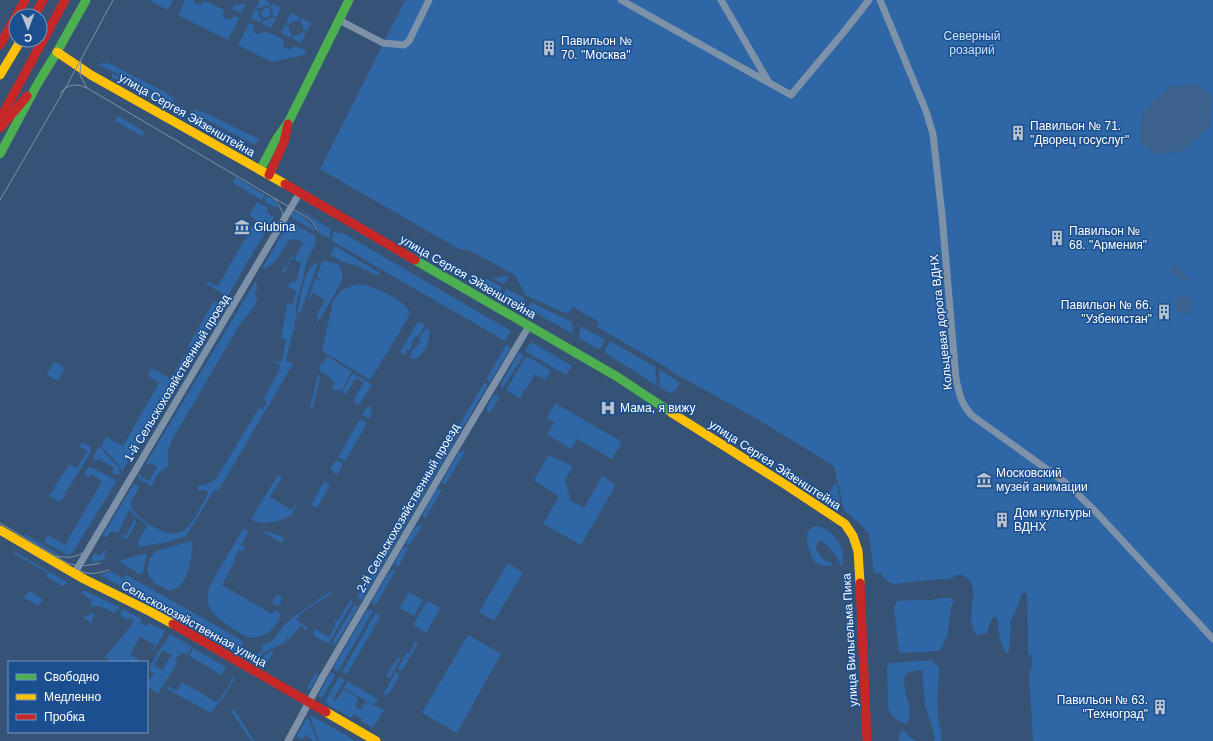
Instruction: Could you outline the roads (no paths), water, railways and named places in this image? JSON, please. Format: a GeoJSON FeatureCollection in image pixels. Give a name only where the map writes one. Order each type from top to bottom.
{"type":"FeatureCollection","features":[{"type":"Feature","properties":{"kind":"main road"},"geometry":{"type":"LineString","coordinates":[[0,45],[25,0]]}},
{"type":"Feature","properties":{"kind":"main road"},"geometry":{"type":"LineString","coordinates":[[0,119],[65,0]]}},
{"type":"Feature","properties":{"kind":"main road"},"geometry":{"type":"LineString","coordinates":[[0,154],[38,83],[86,0]]}},
{"type":"Feature","properties":{"kind":"main road"},"geometry":{"type":"LineString","coordinates":[[260,170],[277,138],[289,121],[349,0]]}},
{"type":"Feature","properties":{"kind":"main road"},"geometry":{"type":"LineString","coordinates":[[0,75],[15,48]]}},
{"type":"Feature","properties":{"kind":"main road","name":"улица Сергея Эйзенштейна"},"geometry":{"type":"LineString","coordinates":[[57,52],[91,75],[269,175],[299,194],[616,376],[845,524],[855,538]]}},
{"type":"Feature","properties":{"kind":"main road"},"geometry":{"type":"LineString","coordinates":[[0,128],[38,83]]}},
{"type":"Feature","properties":{"kind":"main road"},"geometry":{"type":"LineString","coordinates":[[269,175],[284,142],[289,121]]}},
{"type":"Feature","properties":{"kind":"main road","name":"Сельскохозяйственная улица"},"geometry":{"type":"LineString","coordinates":[[0,530],[74,574],[151,612],[376,741]]}},
{"type":"Feature","properties":{"kind":"main road","name":"улица Вильгельма Пика"},"geometry":{"type":"LineString","coordinates":[[855,538],[858,556],[867,741]]}},
{"type":"Feature","properties":{"kind":"street"},"geometry":{"type":"LineString","coordinates":[[339,20],[383,43],[404,45],[409,41],[429,0]]}},
{"type":"Feature","properties":{"kind":"street"},"geometry":{"type":"LineString","coordinates":[[621,0],[791,95],[869,0]]}},
{"type":"Feature","properties":{"kind":"street"},"geometry":{"type":"LineString","coordinates":[[721,0],[768,82]]}},
{"type":"Feature","properties":{"kind":"street","name":"Кольцевая дорога ВДНХ"},"geometry":{"type":"LineString","coordinates":[[880,0],[932,129],[941,208],[956,379],[960,397],[966,409],[974,417],[1066,483],[1094,510],[1213,639]]}},
{"type":"Feature","properties":{"kind":"street","name":"1-й Сельскохозяйственный проезд"},"geometry":{"type":"LineString","coordinates":[[74,574],[299,194]]}},
{"type":"Feature","properties":{"kind":"street","name":"2-й Сельскохозяйственный проезд"},"geometry":{"type":"LineString","coordinates":[[288,741],[454,450],[529,326]]}},
{"type":"Feature","properties":{"kind":"tram line"},"geometry":{"type":"LineString","coordinates":[[0,200],[66,87],[113,0]]}},
{"type":"Feature","properties":{"kind":"tram line"},"geometry":{"type":"LineString","coordinates":[[81,61],[80,75],[87,88]]}},
{"type":"Feature","properties":{"kind":"tram line"},"geometry":{"type":"LineString","coordinates":[[60,93],[72,85],[79,85],[87,88],[308,218],[317,230]]}},
{"type":"Feature","properties":{"kind":"tram line"},"geometry":{"type":"LineString","coordinates":[[56,556],[66,557],[79,555],[91,547],[281,228],[283,215],[274,198]]}},
{"type":"Feature","properties":{"kind":"tram line"},"geometry":{"type":"LineString","coordinates":[[0,523],[67,563],[83,566],[100,563]]}},
{"type":"Feature","properties":{"kind":"tram line"},"geometry":{"type":"LineString","coordinates":[[75,568],[92,574],[109,570]]}},
{"type":"Feature","properties":{"kind":"place","name":"Павильон № 70. \"Москва\""},"geometry":{"type":"Point","coordinates":[549,48]}},
{"type":"Feature","properties":{"kind":"place","name":"Павильон № 71. \"Дворец госуслуг\""},"geometry":{"type":"Point","coordinates":[1018,133]}},
{"type":"Feature","properties":{"kind":"place","name":"Glubina"},"geometry":{"type":"Point","coordinates":[242,227]}},
{"type":"Feature","properties":{"kind":"place","name":"Павильон № 68. \"Армения\""},"geometry":{"type":"Point","coordinates":[1057,238]}},
{"type":"Feature","properties":{"kind":"place","name":"Павильон № 66. \"Узбекистан\""},"geometry":{"type":"Point","coordinates":[1164,312]}},
{"type":"Feature","properties":{"kind":"place","name":"Мама, я вижу"},"geometry":{"type":"Point","coordinates":[608,408]}},
{"type":"Feature","properties":{"kind":"place","name":"Московский музей анимации"},"geometry":{"type":"Point","coordinates":[984,480]}},
{"type":"Feature","properties":{"kind":"place","name":"Дом культуры ВДНХ"},"geometry":{"type":"Point","coordinates":[1002,520]}},
{"type":"Feature","properties":{"kind":"place","name":"Павильон № 63. \"Техноград\""},"geometry":{"type":"Point","coordinates":[1160,707]}},
{"type":"Feature","properties":{"kind":"park label","name":"Северный розарий"},"geometry":{"type":"Point","coordinates":[972,43]}}]}
